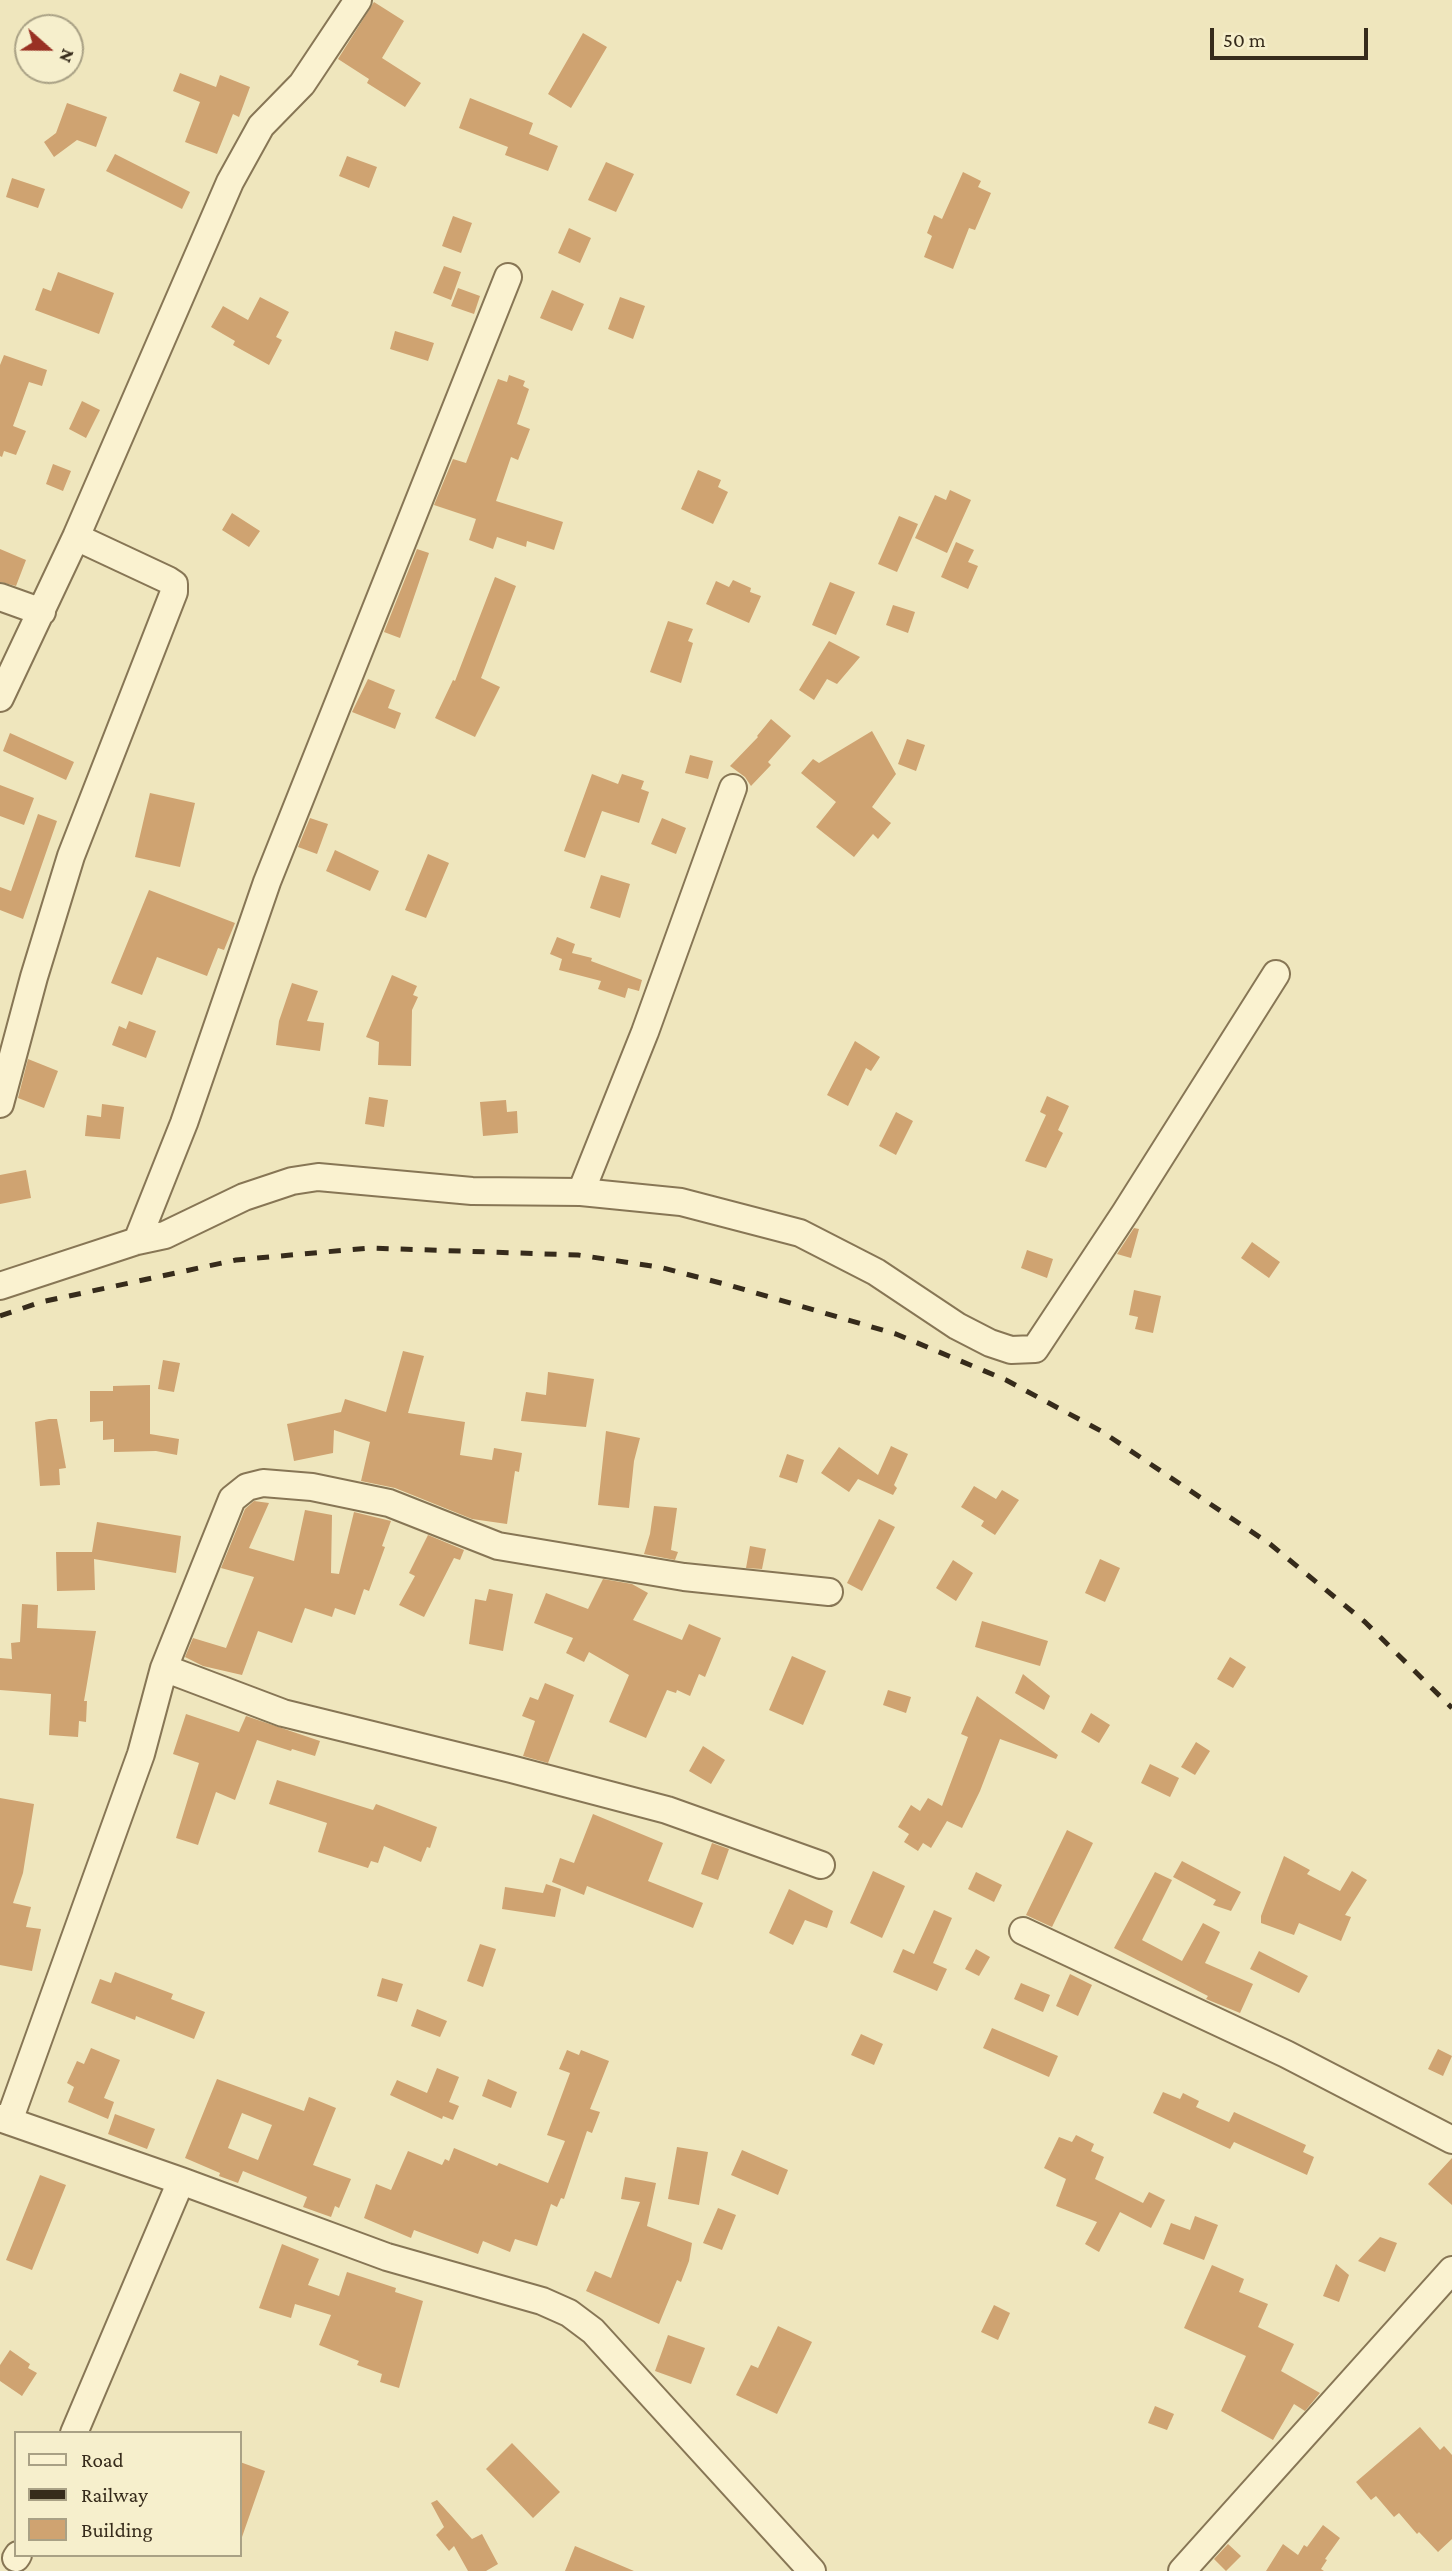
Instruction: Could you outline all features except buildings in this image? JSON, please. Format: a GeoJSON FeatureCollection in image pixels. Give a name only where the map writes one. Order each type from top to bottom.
{"type":"FeatureCollection","features":[{"type":"Feature","properties":{"kind":"street"},"geometry":{"type":"LineString","coordinates":[[0,698],[76,537],[230,182],[261,126],[302,84],[358,0]]}},
{"type":"Feature","properties":{"kind":"street"},"geometry":{"type":"LineString","coordinates":[[136,1241],[184,1123],[267,882],[508,276]]}},
{"type":"Feature","properties":{"kind":"street"},"geometry":{"type":"LineString","coordinates":[[0,1104],[34,977],[71,856],[174,592],[174,584],[168,580],[76,537]]}},
{"type":"Feature","properties":{"kind":"street"},"geometry":{"type":"LineString","coordinates":[[0,597],[42,612]]}},
{"type":"Feature","properties":{"kind":"street"},"geometry":{"type":"LineString","coordinates":[[580,1192],[645,1032],[733,788]]}},
{"type":"Feature","properties":{"kind":"street"},"geometry":{"type":"LineString","coordinates":[[0,1286],[136,1241],[165,1235],[244,1197],[292,1181],[318,1177],[472,1191],[580,1192],[681,1202],[800,1233],[876,1272],[957,1326],[990,1343],[1012,1350],[1035,1349],[1125,1213],[1276,974]]}},
{"type":"Feature","properties":{"kind":"street"},"geometry":{"type":"LineString","coordinates":[[812,2571],[593,2331],[569,2313],[542,2301],[387,2257],[4,2119],[141,1754],[164,1668],[232,1499],[247,1487],[263,1483],[312,1487],[389,1503],[498,1546],[684,1577],[829,1592]]}},
{"type":"Feature","properties":{"kind":"street"},"geometry":{"type":"LineString","coordinates":[[164,1668],[283,1713],[667,1810],[821,1865]]}},
{"type":"Feature","properties":{"kind":"street"},"geometry":{"type":"LineString","coordinates":[[1023,1931],[1286,2054],[1452,2140]]}},
{"type":"Feature","properties":{"kind":"street"},"geometry":{"type":"LineString","coordinates":[[75,2431],[181,2181]]}},
{"type":"Feature","properties":{"kind":"street"},"geometry":{"type":"LineString","coordinates":[[1182,2571],[1452,2270]]}},
{"type":"Feature","properties":{"kind":"railway"},"geometry":{"type":"LineString","coordinates":[[0,1316],[41,1302],[236,1260],[369,1248],[578,1255],[659,1267],[732,1286],[896,1334],[1006,1380],[1101,1431],[1270,1544],[1365,1622],[1452,1708]]}}]}
